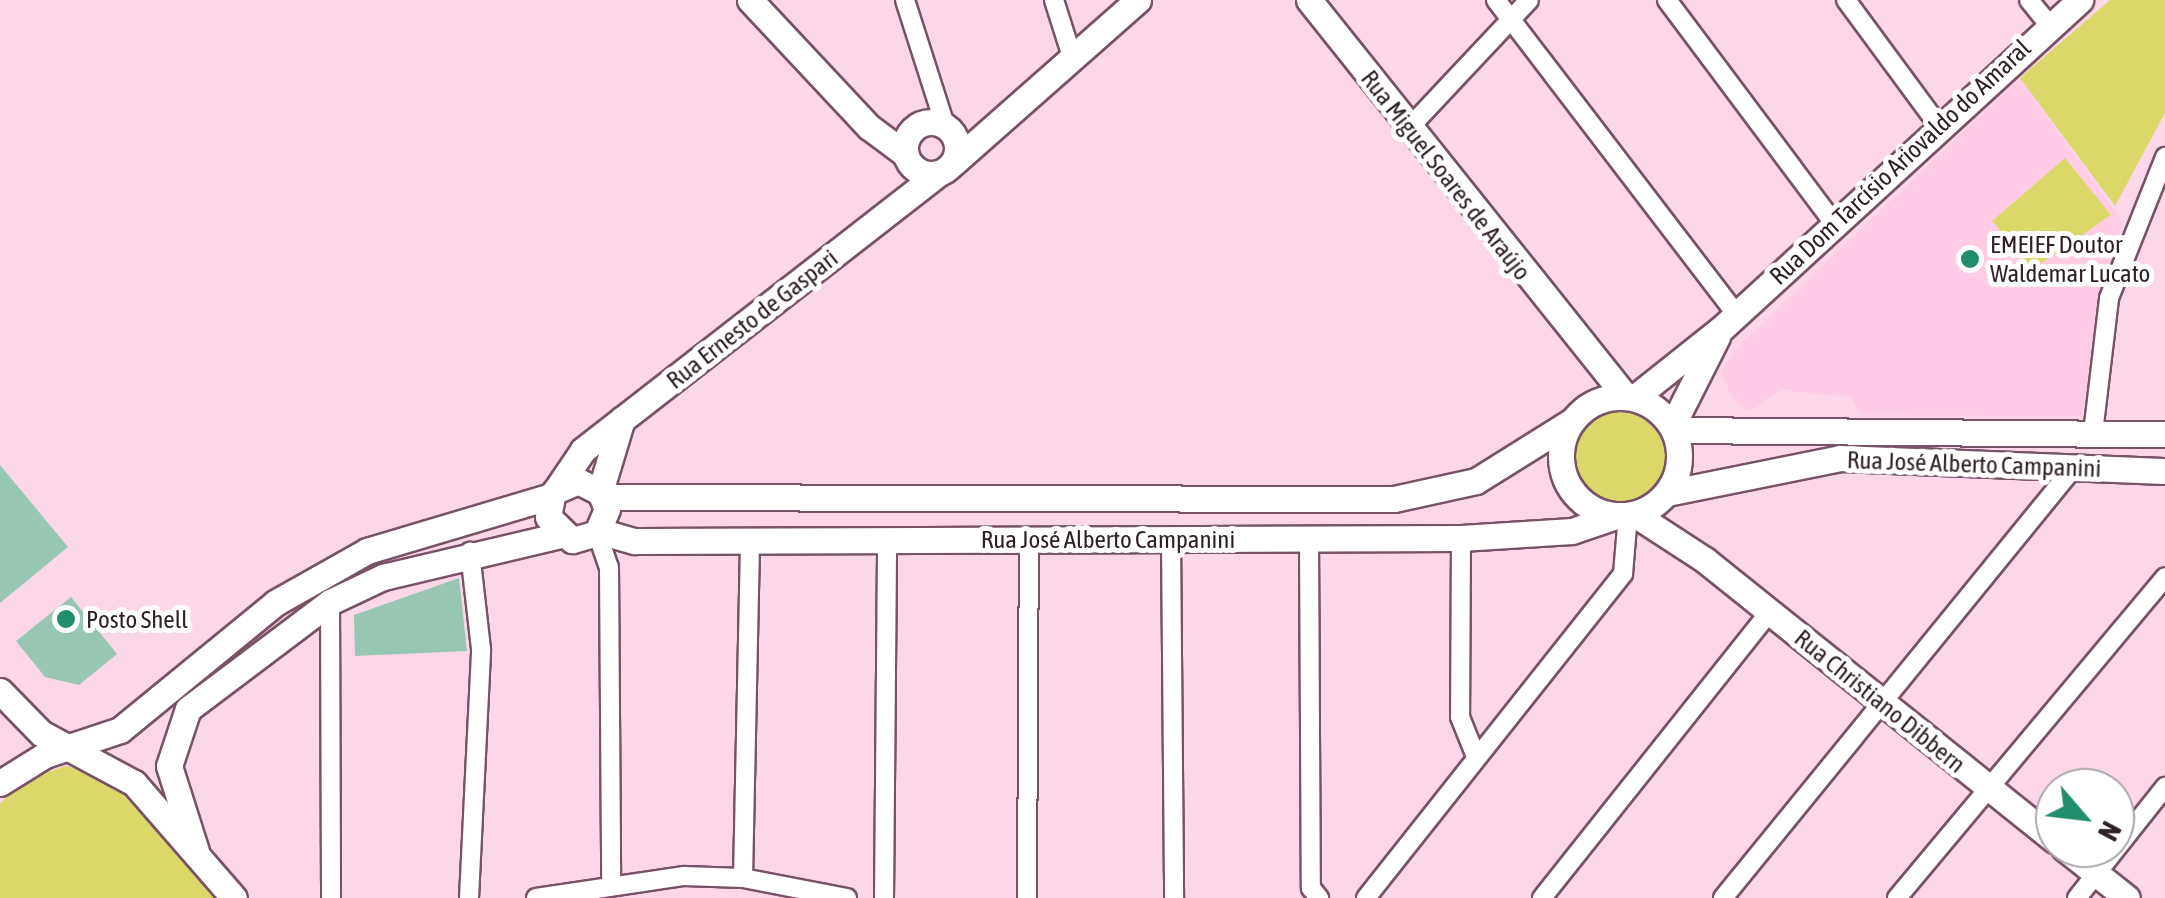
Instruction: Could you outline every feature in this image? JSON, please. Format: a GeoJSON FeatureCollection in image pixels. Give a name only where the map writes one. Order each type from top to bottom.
{"type":"FeatureCollection","features":[{"type":"Feature","properties":{"kind":"street"},"geometry":{"type":"LineString","coordinates":[[750,0],[766,10],[869,126],[945,169],[944,126],[905,0]]}},
{"type":"Feature","properties":{"kind":"street"},"geometry":{"type":"LineString","coordinates":[[1054,0],[1073,60]]}},
{"type":"Feature","properties":{"kind":"street","name":"Rua Ernesto de Gaspari"},"geometry":{"type":"LineString","coordinates":[[554,493],[583,450],[1006,120],[1138,0]]}},
{"type":"Feature","properties":{"kind":"street","name":"Rua Miguel Soares de Araújo"},"geometry":{"type":"LineString","coordinates":[[1308,0],[1582,350],[1630,397]]}},
{"type":"Feature","properties":{"kind":"street"},"geometry":{"type":"LineString","coordinates":[[1496,0],[1729,321]]}},
{"type":"Feature","properties":{"kind":"street"},"geometry":{"type":"LineString","coordinates":[[1408,128],[1528,0]]}},
{"type":"Feature","properties":{"kind":"street"},"geometry":{"type":"LineString","coordinates":[[1668,0],[1833,222]]}},
{"type":"Feature","properties":{"kind":"street"},"geometry":{"type":"LineString","coordinates":[[1846,0],[1938,125]]}},
{"type":"Feature","properties":{"kind":"street"},"geometry":{"type":"LineString","coordinates":[[2029,0],[2049,25]]}},
{"type":"Feature","properties":{"kind":"street","name":"Rua Dom Tarcísio Ariovaldo do Amaral"},"geometry":{"type":"LineString","coordinates":[[1630,397],[1729,321],[1938,125],[2080,0]]}},
{"type":"Feature","properties":{"kind":"street","name":"Rua Ernesto de Gaspari"},"geometry":{"type":"LineString","coordinates":[[881,219],[907,150],[944,126],[1006,120]]}},
{"type":"Feature","properties":{"kind":"street"},"geometry":{"type":"LineString","coordinates":[[2093,433],[2108,298],[2165,157]]}},
{"type":"Feature","properties":{"kind":"street","name":"Rua Dom Tarcísio Ariovaldo do Amaral"},"geometry":{"type":"LineString","coordinates":[[1673,428],[1729,321]]}},
{"type":"Feature","properties":{"kind":"street"},"geometry":{"type":"LineString","coordinates":[[1576,417],[1630,397],[1673,428],[1677,474],[1664,497],[1626,515],[1587,505],[1566,482],[1560,461],[1576,417],[1588,386],[1582,350]]}},
{"type":"Feature","properties":{"kind":"street","name":"Rua José Alberto Campanini"},"geometry":{"type":"LineString","coordinates":[[602,494],[1394,500],[1476,481],[1576,417]]}},
{"type":"Feature","properties":{"kind":"street"},"geometry":{"type":"LineString","coordinates":[[610,882],[609,566],[598,532],[602,494],[622,420]]}},
{"type":"Feature","properties":{"kind":"street","name":"Rua José Alberto Campanini"},"geometry":{"type":"LineString","coordinates":[[1673,428],[2165,434]]}},
{"type":"Feature","properties":{"kind":"street","name":"Rua José Alberto Campanini"},"geometry":{"type":"LineString","coordinates":[[1664,497],[1840,458],[2165,470]]}},
{"type":"Feature","properties":{"kind":"street"},"geometry":{"type":"LineString","coordinates":[[1723,898],[2076,466]]}},
{"type":"Feature","properties":{"kind":"street"},"geometry":{"type":"LineString","coordinates":[[0,784],[45,755],[120,730],[275,603],[334,568],[424,529],[554,493],[578,481],[602,494]]}},
{"type":"Feature","properties":{"kind":"street"},"geometry":{"type":"LineString","coordinates":[[554,493],[548,517],[560,535]]}},
{"type":"Feature","properties":{"kind":"street","name":"Rua Christiano Dibbern"},"geometry":{"type":"LineString","coordinates":[[1664,497],[1704,560]]}},
{"type":"Feature","properties":{"kind":"street"},"geometry":{"type":"LineString","coordinates":[[1366,898],[1475,754],[1622,574],[1626,515]]}},
{"type":"Feature","properties":{"kind":"street","name":"Rua José Alberto Campanini"},"geometry":{"type":"LineString","coordinates":[[598,532],[635,541],[1461,538],[1572,531],[1626,515]]}},
{"type":"Feature","properties":{"kind":"street","name":"Rua Christiano Dibbern"},"geometry":{"type":"LineString","coordinates":[[1626,515],[1704,560],[2035,824]]}},
{"type":"Feature","properties":{"kind":"street"},"geometry":{"type":"LineString","coordinates":[[196,852],[169,766],[188,709],[330,602],[383,577],[470,552],[598,532]]}},
{"type":"Feature","properties":{"kind":"street"},"geometry":{"type":"LineString","coordinates":[[1461,538],[1460,717],[1475,754]]}},
{"type":"Feature","properties":{"kind":"street"},"geometry":{"type":"LineString","coordinates":[[1170,539],[1174,898]]}},
{"type":"Feature","properties":{"kind":"street"},"geometry":{"type":"LineString","coordinates":[[1310,539],[1311,888],[1319,898]]}},
{"type":"Feature","properties":{"kind":"street"},"geometry":{"type":"LineString","coordinates":[[743,878],[750,540]]}},
{"type":"Feature","properties":{"kind":"street"},"geometry":{"type":"LineString","coordinates":[[884,898],[887,540]]}},
{"type":"Feature","properties":{"kind":"street"},"geometry":{"type":"LineString","coordinates":[[1027,898],[1029,540]]}},
{"type":"Feature","properties":{"kind":"street"},"geometry":{"type":"LineString","coordinates":[[469,898],[480,650],[470,552]]}},
{"type":"Feature","properties":{"kind":"street"},"geometry":{"type":"LineString","coordinates":[[1897,898],[2165,577]]}},
{"type":"Feature","properties":{"kind":"street"},"geometry":{"type":"LineString","coordinates":[[330,602],[331,898]]}},
{"type":"Feature","properties":{"kind":"street"},"geometry":{"type":"LineString","coordinates":[[1542,898],[1770,612]]}},
{"type":"Feature","properties":{"kind":"street"},"geometry":{"type":"LineString","coordinates":[[0,691],[42,733],[134,783],[234,898]]}},
{"type":"Feature","properties":{"kind":"street"},"geometry":{"type":"LineString","coordinates":[[2077,898],[2165,787]]}},
{"type":"Feature","properties":{"kind":"street"},"geometry":{"type":"LineString","coordinates":[[2089,868],[2127,898]]}},
{"type":"Feature","properties":{"kind":"street"},"geometry":{"type":"LineString","coordinates":[[536,898],[610,882],[743,878],[847,898]]}},
{"type":"Feature","properties":{"kind":"shaded area"},"geometry":{"type":"Polygon","coordinates":[[[2110,0],[2165,0],[2165,113],[2115,206],[2020,78],[2110,0]]]}},
{"type":"Feature","properties":{"kind":"shaded area","name":"EMEIEF Doutor Waldemar Lucato"},"geometry":{"type":"Polygon","coordinates":[[[2020,78],[2123,223],[2100,295],[2082,416],[1862,415],[1850,397],[1781,390],[1748,411],[1734,400],[1721,373],[1735,349],[2020,78]]]}},
{"type":"Feature","properties":{"kind":"shaded area"},"geometry":{"type":"Polygon","coordinates":[[[2065,158],[2111,215],[2033,269],[1992,221],[2065,158]]]}},
{"type":"Feature","properties":{"kind":"shaded area"},"geometry":{"type":"Polygon","coordinates":[[[1619,412],[1637,416],[1651,426],[1661,440],[1665,458],[1661,476],[1651,490],[1637,500],[1619,504],[1601,500],[1587,490],[1577,476],[1573,458],[1577,440],[1587,426],[1601,416],[1619,412]]]}},
{"type":"Feature","properties":{"kind":"shaded area"},"geometry":{"type":"Polygon","coordinates":[[[66,766],[116,780],[215,898],[0,898],[0,804],[22,780],[66,766]]]}},
{"type":"Feature","properties":{"kind":"building"},"geometry":{"type":"Polygon","coordinates":[[[0,465],[68,547],[0,603],[0,465]]]}},
{"type":"Feature","properties":{"kind":"building"},"geometry":{"type":"Polygon","coordinates":[[[459,578],[467,651],[355,656],[354,615],[459,578]]]}},
{"type":"Feature","properties":{"kind":"building","name":"Posto Shell"},"geometry":{"type":"Polygon","coordinates":[[[71,597],[117,654],[79,685],[45,677],[16,641],[71,597]]]}},
{"type":"Feature","properties":{"kind":"place","name":"EMEIEF Doutor Waldemar Lucato"},"geometry":{"type":"Point","coordinates":[1970,259]}},
{"type":"Feature","properties":{"kind":"place","name":"Posto Shell"},"geometry":{"type":"Point","coordinates":[66,619]}}]}
